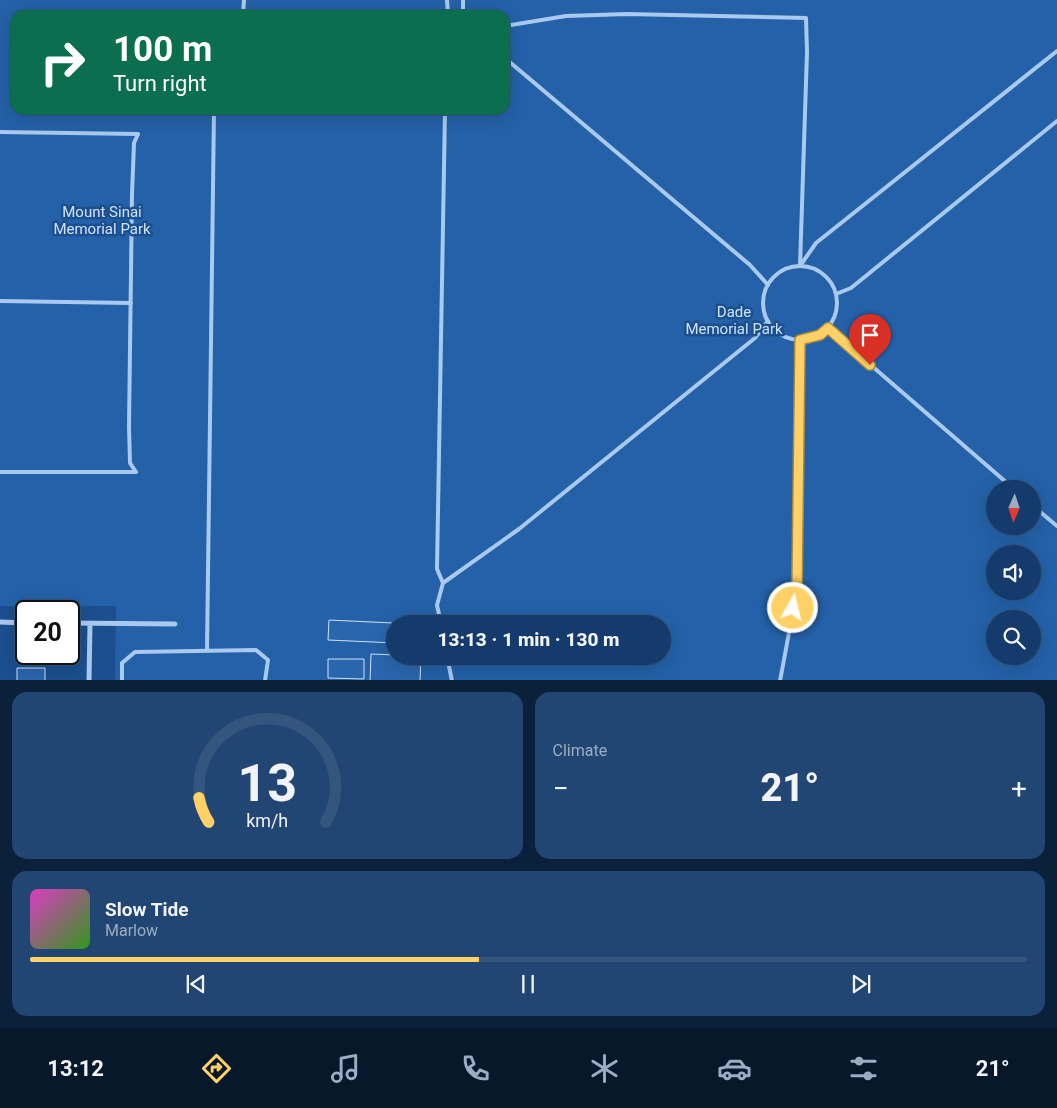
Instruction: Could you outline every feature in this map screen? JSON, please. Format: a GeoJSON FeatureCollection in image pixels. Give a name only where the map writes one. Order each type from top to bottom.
{"type":"FeatureCollection","features":[{"type":"Feature","properties":{"kind":"street"},"geometry":{"type":"LineString","coordinates":[[0,622],[15,623]]}},
{"type":"Feature","properties":{"kind":"street"},"geometry":{"type":"LineString","coordinates":[[80,624],[175,624]]}},
{"type":"Feature","properties":{"kind":"street"},"geometry":{"type":"LineString","coordinates":[[89,680],[90,624]]}},
{"type":"Feature","properties":{"kind":"lane"},"geometry":{"type":"LineString","coordinates":[[510,25],[566,16],[627,14],[806,18],[807,52],[800,266]]}},
{"type":"Feature","properties":{"kind":"lane"},"geometry":{"type":"LineString","coordinates":[[800,266],[816,244],[1057,51]]}},
{"type":"Feature","properties":{"kind":"lane"},"geometry":{"type":"LineString","coordinates":[[510,62],[750,265],[768,285]]}},
{"type":"Feature","properties":{"kind":"lane"},"geometry":{"type":"LineString","coordinates":[[207,650],[214,115]]}},
{"type":"Feature","properties":{"kind":"lane"},"geometry":{"type":"LineString","coordinates":[[439,615],[437,605],[443,583],[437,569],[445,115]]}},
{"type":"Feature","properties":{"kind":"lane"},"geometry":{"type":"LineString","coordinates":[[836,294],[851,288],[1057,121]]}},
{"type":"Feature","properties":{"kind":"lane"},"geometry":{"type":"LineString","coordinates":[[0,132],[138,134],[134,143],[130,463],[136,472],[0,472]]}},
{"type":"Feature","properties":{"kind":"lane"},"geometry":{"type":"LineString","coordinates":[[800,266],[812,268],[823,274],[831,283],[836,294],[837,306],[834,318],[828,328],[820,335],[800,340],[787,338],[776,331],[768,321],[764,309],[764,296],[768,285],[776,275],[800,266]]}},
{"type":"Feature","properties":{"kind":"lane"},"geometry":{"type":"LineString","coordinates":[[0,301],[131,303]]}},
{"type":"Feature","properties":{"kind":"lane"},"geometry":{"type":"LineString","coordinates":[[443,583],[526,523],[755,338],[768,321]]}},
{"type":"Feature","properties":{"kind":"lane"},"geometry":{"type":"LineString","coordinates":[[828,328],[1004,480]]}},
{"type":"Feature","properties":{"kind":"lane"},"geometry":{"type":"LineString","coordinates":[[780,680],[797,590],[800,340]]}},
{"type":"Feature","properties":{"kind":"lane"},"geometry":{"type":"LineString","coordinates":[[1041,513],[1057,526]]}},
{"type":"Feature","properties":{"kind":"lane"},"geometry":{"type":"LineString","coordinates":[[122,680],[122,662],[135,652],[207,650],[256,650],[268,660],[266,680]]}},
{"type":"Feature","properties":{"kind":"lane"},"geometry":{"type":"LineString","coordinates":[[449,665],[452,680]]}},
{"type":"Feature","properties":{"kind":"green space","name":"Dade Memorial Park"},"geometry":{"type":"Polygon","coordinates":[[[0,0],[1057,0],[1057,680],[115,680],[116,606],[80,606],[80,600],[15,600],[15,606],[0,606],[0,0]]]}},
{"type":"Feature","properties":{"kind":"building"},"geometry":{"type":"Polygon","coordinates":[[[329,620],[386,623],[386,643],[328,640],[329,620]]]}},
{"type":"Feature","properties":{"kind":"building"},"geometry":{"type":"Polygon","coordinates":[[[371,654],[386,655],[386,665],[421,665],[420,680],[370,680],[371,654]]]}},
{"type":"Feature","properties":{"kind":"building"},"geometry":{"type":"Polygon","coordinates":[[[328,659],[364,659],[364,679],[328,678],[328,659]]]}},
{"type":"Feature","properties":{"kind":"building"},"geometry":{"type":"Polygon","coordinates":[[[17,668],[45,668],[45,680],[17,680],[17,668]]]}},
{"type":"Feature","properties":{"kind":"route"},"geometry":{"type":"LineString","coordinates":[[793,608],[797,590],[800,340],[820,335],[828,328],[870,365]]}},
{"type":"Feature","properties":{"kind":"park label","name":"Mount Sinai Memorial Park"},"geometry":{"type":"Point","coordinates":[102,220]}}]}
